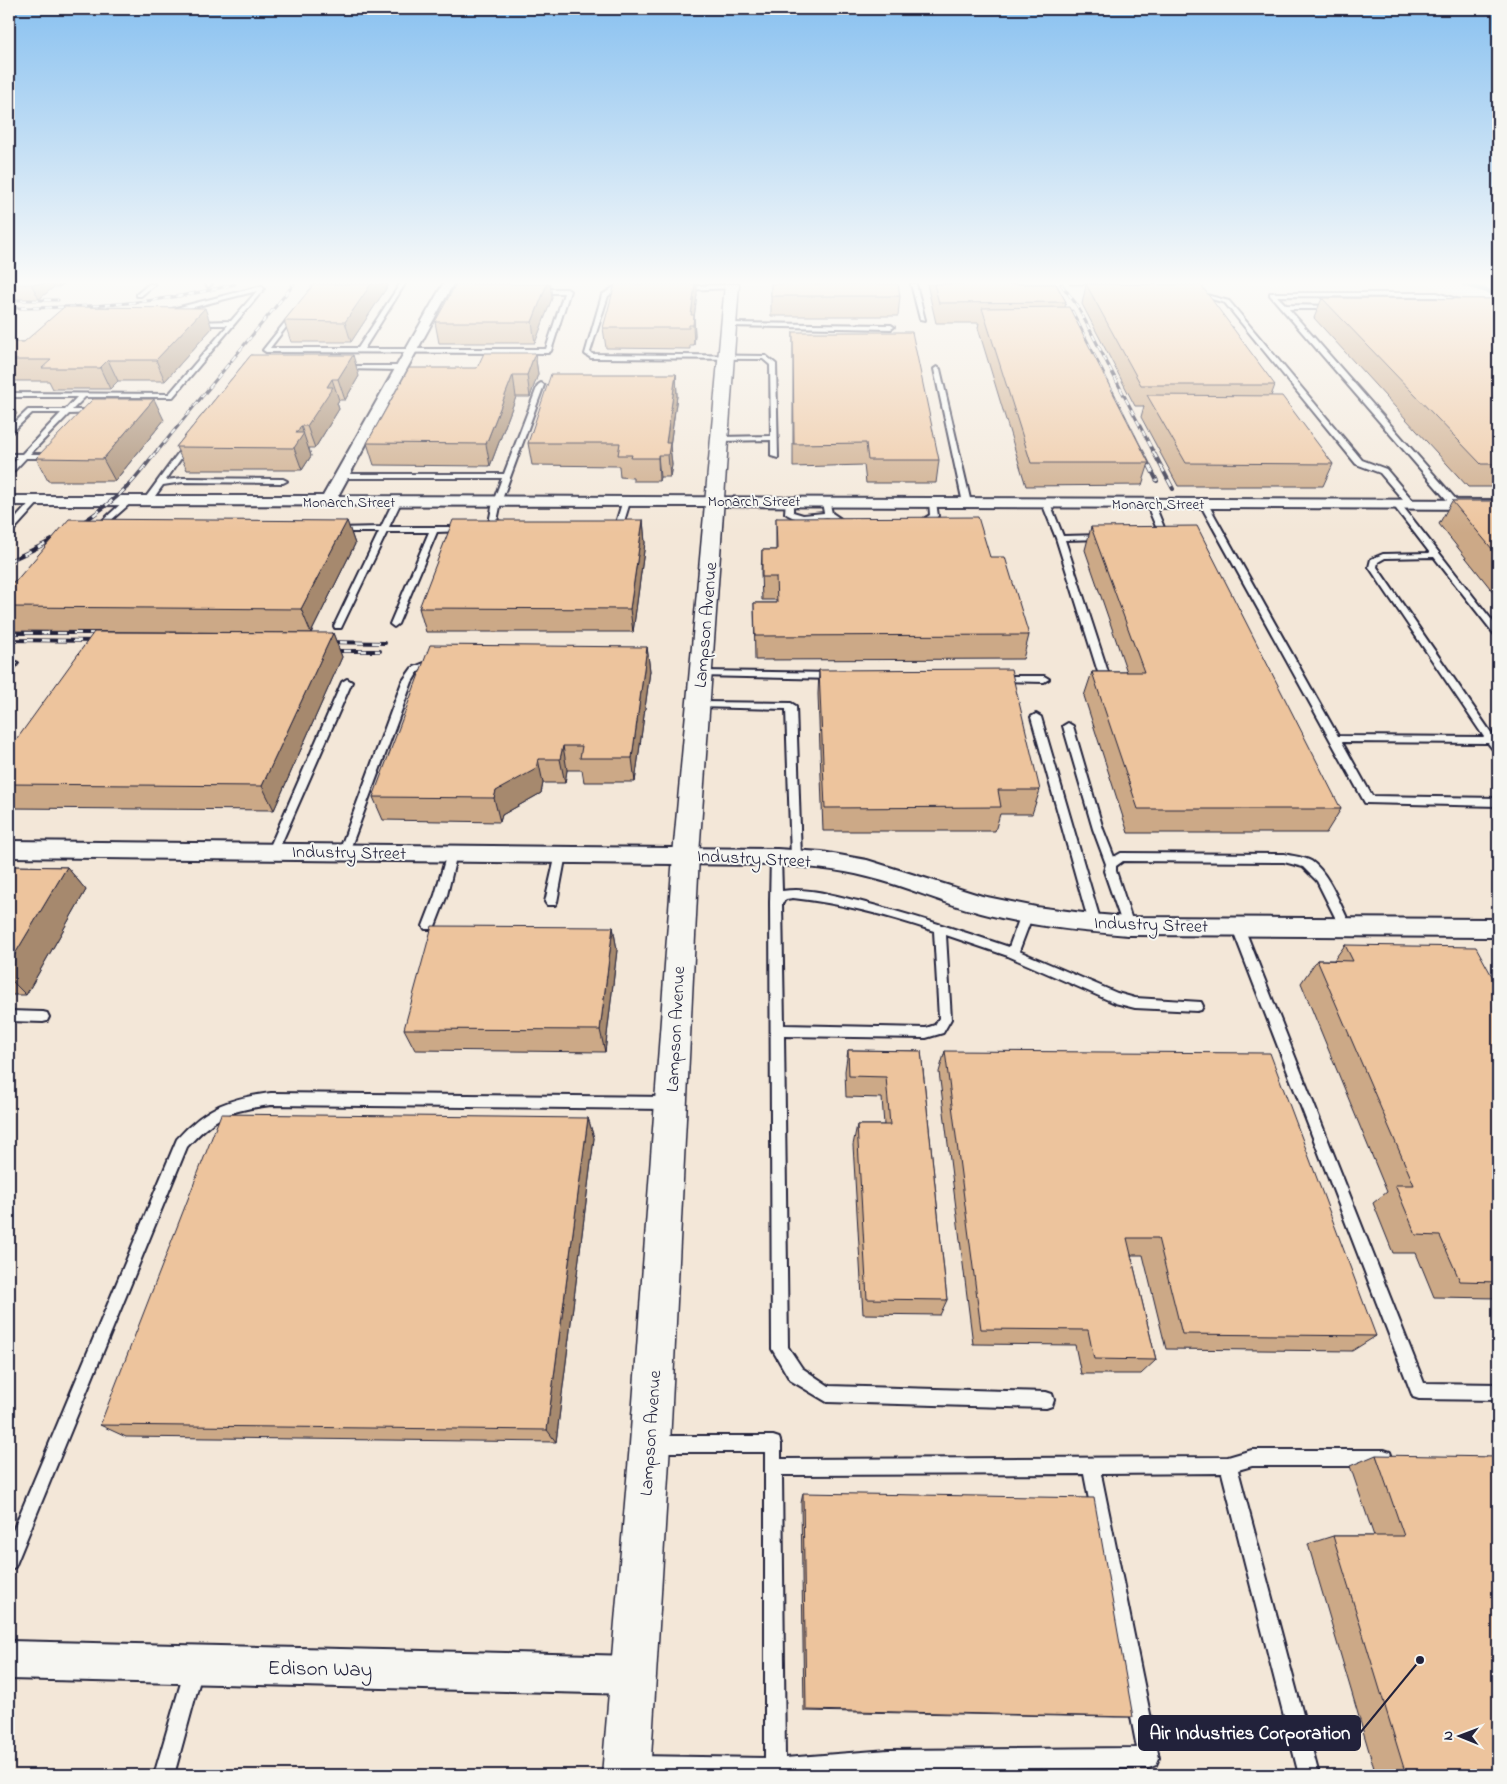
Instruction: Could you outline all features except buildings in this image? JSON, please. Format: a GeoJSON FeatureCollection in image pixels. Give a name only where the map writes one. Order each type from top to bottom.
{"type":"FeatureCollection","features":[{"type":"Feature","properties":{"kind":"main road","name":"Lampson Avenue"},"geometry":{"type":"LineString","coordinates":[[626,1771],[650,1444],[686,855],[716,501],[725,367]]}},
{"type":"Feature","properties":{"kind":"street"},"geometry":{"type":"LineString","coordinates":[[328,502],[402,368]]}},
{"type":"Feature","properties":{"kind":"street","name":"Monarch Street"},"geometry":{"type":"LineString","coordinates":[[9,501],[716,501],[789,502],[827,508],[932,502],[1498,505]]}},
{"type":"Feature","properties":{"kind":"street","name":"Industry Street"},"geometry":{"type":"LineString","coordinates":[[9,849],[686,855],[786,858],[866,868],[982,905],[1026,914],[1095,923],[1128,926],[1237,925],[1492,928]]}},
{"type":"Feature","properties":{"kind":"street","name":"Edison Way"},"geometry":{"type":"LineString","coordinates":[[9,1660],[632,1675]]}},
{"type":"Feature","properties":{"kind":"lane"},"geometry":{"type":"LineString","coordinates":[[9,395],[170,396],[195,367]]}},
{"type":"Feature","properties":{"kind":"lane"},"geometry":{"type":"LineString","coordinates":[[773,367],[775,456]]}},
{"type":"Feature","properties":{"kind":"lane"},"geometry":{"type":"LineString","coordinates":[[1281,367],[1359,462],[1383,471],[1437,556],[1498,633]]}},
{"type":"Feature","properties":{"kind":"lane"},"geometry":{"type":"LineString","coordinates":[[1336,367],[1456,505]]}},
{"type":"Feature","properties":{"kind":"lane"},"geometry":{"type":"LineString","coordinates":[[332,368],[402,368]]}},
{"type":"Feature","properties":{"kind":"lane"},"geometry":{"type":"LineString","coordinates":[[937,369],[967,502]]}},
{"type":"Feature","properties":{"kind":"lane"},"geometry":{"type":"LineString","coordinates":[[493,523],[507,476],[542,385]]}},
{"type":"Feature","properties":{"kind":"lane"},"geometry":{"type":"LineString","coordinates":[[9,472],[83,396]]}},
{"type":"Feature","properties":{"kind":"lane"},"geometry":{"type":"LineString","coordinates":[[9,432],[30,411],[102,412],[96,418]]}},
{"type":"Feature","properties":{"kind":"lane"},"geometry":{"type":"LineString","coordinates":[[56,424],[64,424]]}},
{"type":"Feature","properties":{"kind":"lane"},"geometry":{"type":"LineString","coordinates":[[147,501],[194,436]]}},
{"type":"Feature","properties":{"kind":"lane"},"geometry":{"type":"LineString","coordinates":[[720,440],[775,438]]}},
{"type":"Feature","properties":{"kind":"lane"},"geometry":{"type":"LineString","coordinates":[[9,456],[59,456]]}},
{"type":"Feature","properties":{"kind":"lane"},"geometry":{"type":"LineString","coordinates":[[342,476],[507,476]]}},
{"type":"Feature","properties":{"kind":"lane"},"geometry":{"type":"LineString","coordinates":[[161,483],[183,480],[283,481]]}},
{"type":"Feature","properties":{"kind":"lane"},"geometry":{"type":"LineString","coordinates":[[9,530],[36,501]]}},
{"type":"Feature","properties":{"kind":"lane"},"geometry":{"type":"LineString","coordinates":[[122,530],[109,528],[106,522],[129,501]]}},
{"type":"Feature","properties":{"kind":"lane"},"geometry":{"type":"LineString","coordinates":[[338,626],[397,502]]}},
{"type":"Feature","properties":{"kind":"lane"},"geometry":{"type":"LineString","coordinates":[[599,528],[618,528],[626,502]]}},
{"type":"Feature","properties":{"kind":"lane"},"geometry":{"type":"LineString","coordinates":[[916,529],[934,516],[932,502]]}},
{"type":"Feature","properties":{"kind":"lane"},"geometry":{"type":"LineString","coordinates":[[1046,503],[1060,538],[1103,672]]}},
{"type":"Feature","properties":{"kind":"lane"},"geometry":{"type":"LineString","coordinates":[[1146,535],[1156,534],[1160,530],[1150,504]]}},
{"type":"Feature","properties":{"kind":"lane"},"geometry":{"type":"LineString","coordinates":[[1204,504],[1336,739],[1368,800],[1498,802]]}},
{"type":"Feature","properties":{"kind":"lane"},"geometry":{"type":"LineString","coordinates":[[827,508],[847,526],[853,527]]}},
{"type":"Feature","properties":{"kind":"lane"},"geometry":{"type":"LineString","coordinates":[[484,525],[493,523],[515,526]]}},
{"type":"Feature","properties":{"kind":"lane"},"geometry":{"type":"LineString","coordinates":[[329,530],[434,530],[474,527]]}},
{"type":"Feature","properties":{"kind":"lane"},"geometry":{"type":"LineString","coordinates":[[394,624],[434,530]]}},
{"type":"Feature","properties":{"kind":"lane"},"geometry":{"type":"LineString","coordinates":[[1060,538],[1109,537]]}},
{"type":"Feature","properties":{"kind":"lane"},"geometry":{"type":"LineString","coordinates":[[1437,556],[1383,556],[1374,561],[1373,566],[1495,740],[1498,750]]}},
{"type":"Feature","properties":{"kind":"lane"},"geometry":{"type":"LineString","coordinates":[[344,852],[407,682],[415,670],[448,657]]}},
{"type":"Feature","properties":{"kind":"lane"},"geometry":{"type":"LineString","coordinates":[[701,674],[849,676]]}},
{"type":"Feature","properties":{"kind":"lane"},"geometry":{"type":"LineString","coordinates":[[986,678],[1044,679]]}},
{"type":"Feature","properties":{"kind":"lane"},"geometry":{"type":"LineString","coordinates":[[273,851],[347,682]]}},
{"type":"Feature","properties":{"kind":"lane"},"geometry":{"type":"LineString","coordinates":[[698,705],[791,706],[786,858],[776,902],[780,1349],[796,1374],[827,1394],[1046,1400]]}},
{"type":"Feature","properties":{"kind":"lane"},"geometry":{"type":"LineString","coordinates":[[1036,717],[1095,923]]}},
{"type":"Feature","properties":{"kind":"lane"},"geometry":{"type":"LineString","coordinates":[[1068,726],[1111,864],[1110,871],[1128,926]]}},
{"type":"Feature","properties":{"kind":"lane"},"geometry":{"type":"LineString","coordinates":[[1336,739],[1495,740]]}},
{"type":"Feature","properties":{"kind":"lane"},"geometry":{"type":"LineString","coordinates":[[429,926],[441,895],[452,853]]}},
{"type":"Feature","properties":{"kind":"lane"},"geometry":{"type":"LineString","coordinates":[[551,902],[561,854]]}},
{"type":"Feature","properties":{"kind":"lane"},"geometry":{"type":"LineString","coordinates":[[1111,864],[1121,857],[1284,858],[1307,864],[1321,878],[1346,926]]}},
{"type":"Feature","properties":{"kind":"lane"},"geometry":{"type":"LineString","coordinates":[[776,902],[783,895],[793,894],[822,897],[911,919],[1012,953],[1115,998],[1136,1003],[1197,1006]]}},
{"type":"Feature","properties":{"kind":"lane"},"geometry":{"type":"LineString","coordinates":[[1012,953],[1021,933],[1026,914]]}},
{"type":"Feature","properties":{"kind":"lane"},"geometry":{"type":"LineString","coordinates":[[1237,925],[1419,1391],[1498,1392]]}},
{"type":"Feature","properties":{"kind":"lane"},"geometry":{"type":"LineString","coordinates":[[777,1030],[926,1033],[939,1028],[945,1019],[940,929]]}},
{"type":"Feature","properties":{"kind":"lane"},"geometry":{"type":"LineString","coordinates":[[9,1016],[43,1017]]}},
{"type":"Feature","properties":{"kind":"lane"},"geometry":{"type":"LineString","coordinates":[[9,1561],[182,1143],[199,1123],[219,1110],[241,1102],[271,1099],[670,1103]]}},
{"type":"Feature","properties":{"kind":"lane"},"geometry":{"type":"LineString","coordinates":[[650,1444],[772,1444],[775,1768]]}},
{"type":"Feature","properties":{"kind":"lane"},"geometry":{"type":"LineString","coordinates":[[772,1467],[1091,1467],[1228,1465],[1252,1458],[1400,1458]]}},
{"type":"Feature","properties":{"kind":"lane"},"geometry":{"type":"LineString","coordinates":[[1228,1465],[1309,1775]]}},
{"type":"Feature","properties":{"kind":"lane"},"geometry":{"type":"LineString","coordinates":[[626,1771],[775,1768],[888,1760],[1149,1758],[1091,1467]]}},
{"type":"Feature","properties":{"kind":"lane"},"geometry":{"type":"LineString","coordinates":[[164,1775],[195,1665]]}},
{"type":"Feature","properties":{"kind":"shaded area"},"geometry":{"type":"Polygon","coordinates":[[[9,367],[1498,367],[1498,1775],[9,1775],[9,367]]]}},
{"type":"Feature","properties":{"kind":"railway"},"geometry":{"type":"LineString","coordinates":[[156,453],[226,367]]}},
{"type":"Feature","properties":{"kind":"railway"},"geometry":{"type":"LineString","coordinates":[[1100,367],[1157,481]]}},
{"type":"Feature","properties":{"kind":"railway"},"geometry":{"type":"LineString","coordinates":[[1109,367],[1154,453]]}},
{"type":"Feature","properties":{"kind":"railway"},"geometry":{"type":"LineString","coordinates":[[9,561],[56,538],[101,510],[127,487],[157,451]]}},
{"type":"Feature","properties":{"kind":"railway"},"geometry":{"type":"LineString","coordinates":[[1153,451],[1173,489]]}},
{"type":"Feature","properties":{"kind":"railway"},"geometry":{"type":"LineString","coordinates":[[9,633],[106,633]]}},
{"type":"Feature","properties":{"kind":"railway"},"geometry":{"type":"LineString","coordinates":[[9,640],[101,641]]}},
{"type":"Feature","properties":{"kind":"railway"},"geometry":{"type":"LineString","coordinates":[[324,642],[385,643]]}},
{"type":"Feature","properties":{"kind":"railway"},"geometry":{"type":"LineString","coordinates":[[327,651],[380,651]]}},
{"type":"Feature","properties":{"kind":"place","name":"Air Industries Corporation"},"geometry":{"type":"Point","coordinates":[1420,1660]}}]}
